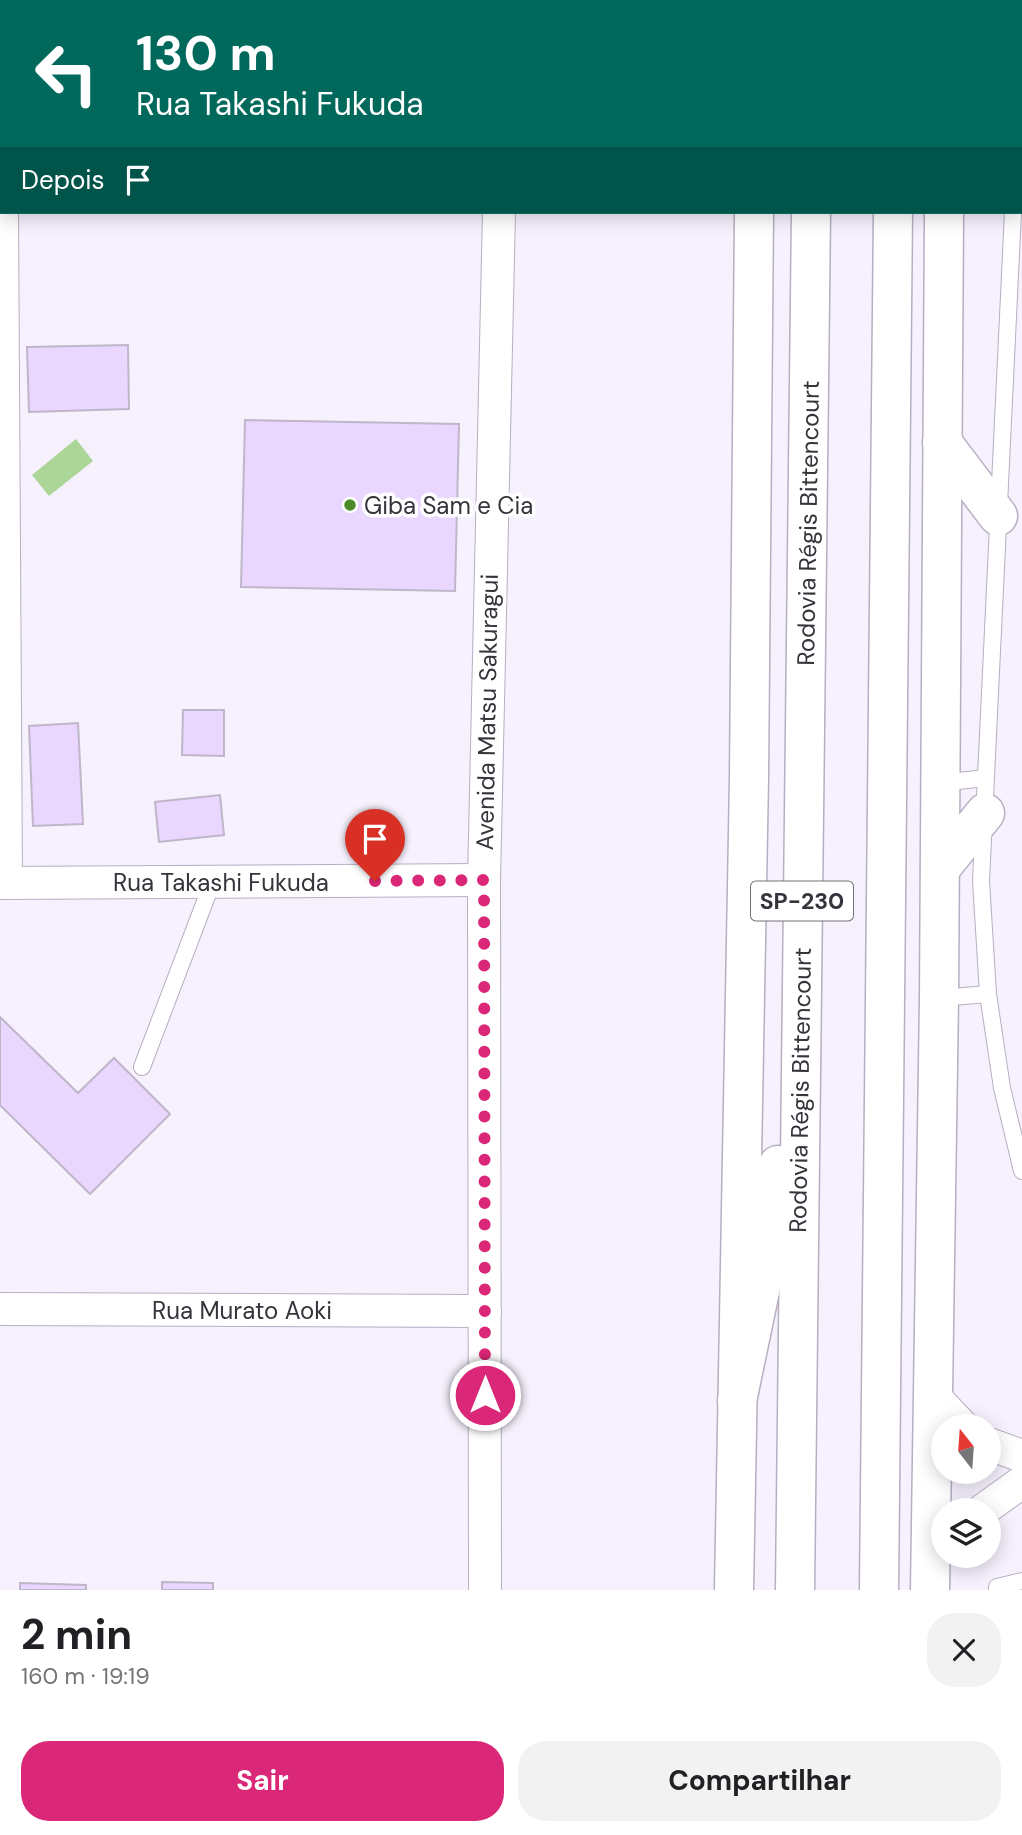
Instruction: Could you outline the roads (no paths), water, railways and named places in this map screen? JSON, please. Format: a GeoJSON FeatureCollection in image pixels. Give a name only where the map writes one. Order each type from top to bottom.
{"type":"FeatureCollection","features":[{"type":"Feature","properties":{"kind":"main road"},"geometry":{"type":"LineString","coordinates":[[734,1590],[748,792],[754,214]]}},
{"type":"Feature","properties":{"kind":"main road","name":"Rodovia Régis Bittencourt"},"geometry":{"type":"LineString","coordinates":[[795,1590],[811,214]]}},
{"type":"Feature","properties":{"kind":"main road","name":"SP-230"},"geometry":{"type":"LineString","coordinates":[[879,1590],[893,214]]}},
{"type":"Feature","properties":{"kind":"main road"},"geometry":{"type":"LineString","coordinates":[[936,1575],[932,1394],[939,998],[944,214]]}},
{"type":"Feature","properties":{"kind":"main road"},"geometry":{"type":"LineString","coordinates":[[942,442],[998,516]]}},
{"type":"Feature","properties":{"kind":"main road"},"geometry":{"type":"LineString","coordinates":[[940,869],[985,795]]}},
{"type":"Feature","properties":{"kind":"main road"},"geometry":{"type":"LineString","coordinates":[[737,1401],[764,1268],[802,954]]}},
{"type":"Feature","properties":{"kind":"street"},"geometry":{"type":"LineString","coordinates":[[2,214],[3,883]]}},
{"type":"Feature","properties":{"kind":"street","name":"Avenida Matsu Sakuragui"},"geometry":{"type":"LineString","coordinates":[[485,1590],[484,880],[499,214]]}},
{"type":"Feature","properties":{"kind":"street","name":"Rua Takashi Fukuda"},"geometry":{"type":"LineString","coordinates":[[3,883],[484,880]]}},
{"type":"Feature","properties":{"kind":"street","name":"Rua Murato Aoki"},"geometry":{"type":"LineString","coordinates":[[0,1309],[485,1311]]}},
{"type":"Feature","properties":{"kind":"street"},"geometry":{"type":"LineString","coordinates":[[932,1394],[950,1414]]}},
{"type":"Feature","properties":{"kind":"street"},"geometry":{"type":"LineString","coordinates":[[1001,1449],[1022,1457]]}},
{"type":"Feature","properties":{"kind":"street"},"geometry":{"type":"LineString","coordinates":[[1000,1498],[1022,1482]]}},
{"type":"Feature","properties":{"kind":"lane"},"geometry":{"type":"LineString","coordinates":[[1013,214],[981,881],[988,994],[1002,1088],[1022,1171]]}},
{"type":"Feature","properties":{"kind":"lane"},"geometry":{"type":"LineString","coordinates":[[939,783],[985,795]]}},
{"type":"Feature","properties":{"kind":"lane"},"geometry":{"type":"LineString","coordinates":[[142,1067],[212,883]]}},
{"type":"Feature","properties":{"kind":"lane"},"geometry":{"type":"LineString","coordinates":[[939,998],[988,994]]}},
{"type":"Feature","properties":{"kind":"lane"},"geometry":{"type":"LineString","coordinates":[[997,1590],[997,1587],[1022,1581]]}},
{"type":"Feature","properties":{"kind":"place","name":"Giba Sam e Cia"},"geometry":{"type":"Point","coordinates":[350,505]}}]}
